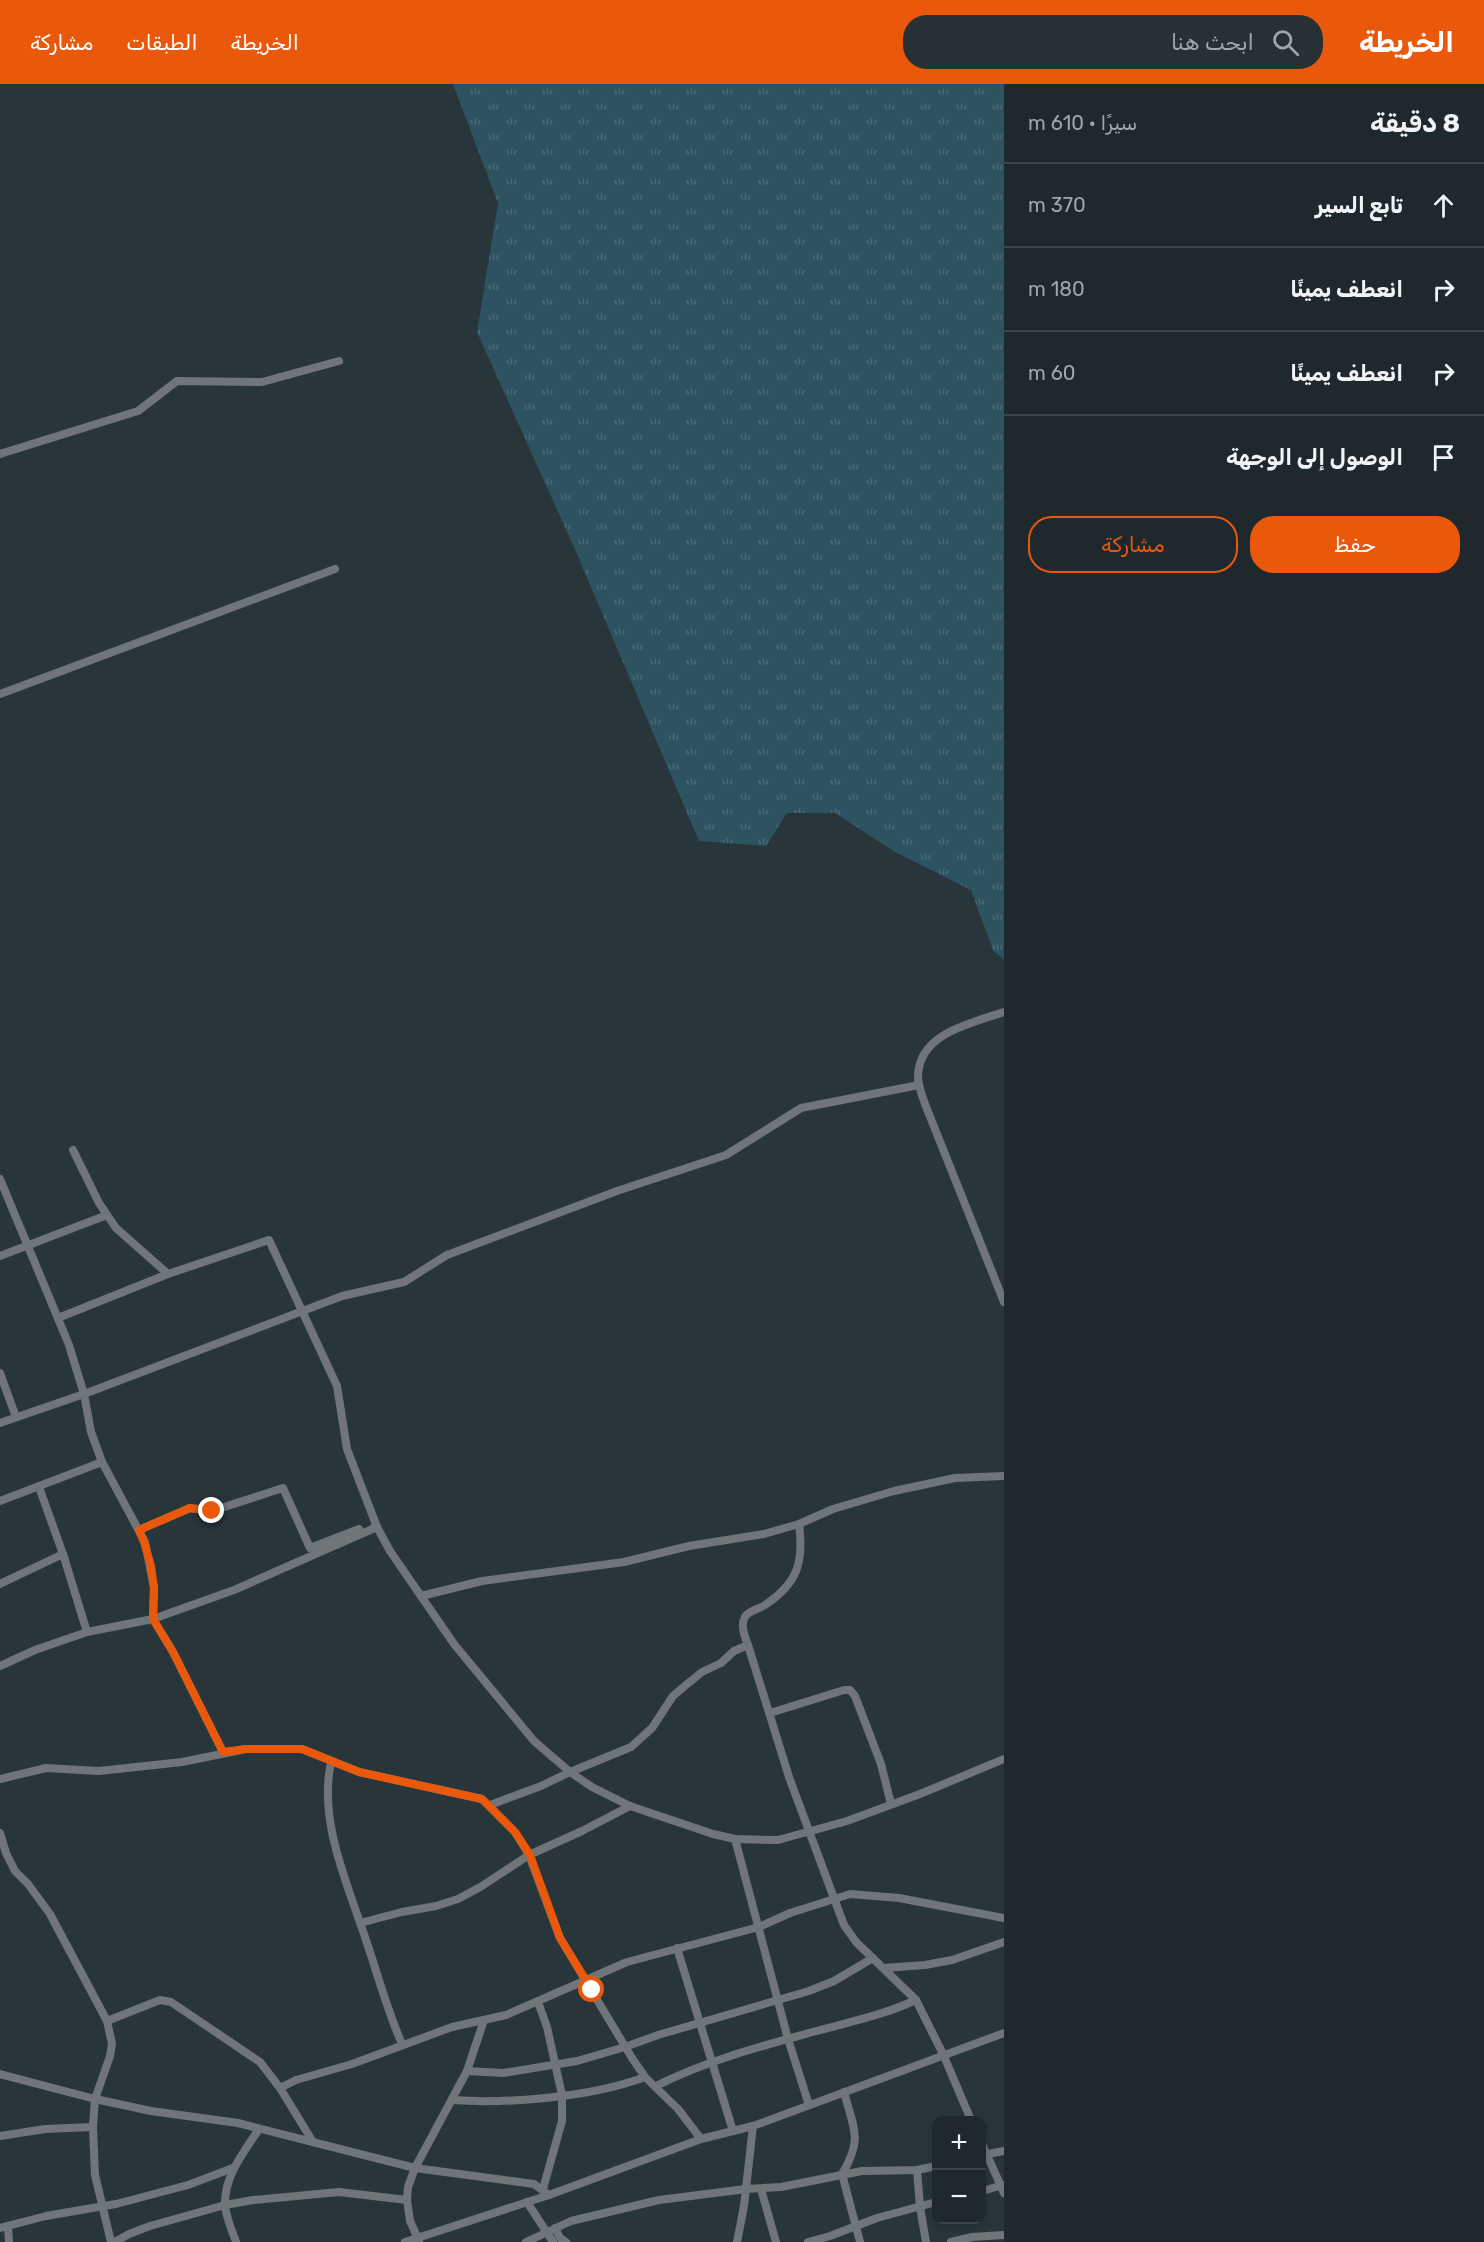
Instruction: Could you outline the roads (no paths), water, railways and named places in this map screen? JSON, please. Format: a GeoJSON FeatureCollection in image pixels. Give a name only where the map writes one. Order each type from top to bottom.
{"type":"FeatureCollection","features":[{"type":"Feature","properties":{"kind":"street"},"geometry":{"type":"LineString","coordinates":[[0,454],[138,411],[177,381],[262,382],[339,361]]}},
{"type":"Feature","properties":{"kind":"street"},"geometry":{"type":"LineString","coordinates":[[0,694],[335,569]]}},
{"type":"Feature","properties":{"kind":"street"},"geometry":{"type":"LineString","coordinates":[[1004,1012],[957,1029],[936,1040],[929,1047],[920,1064],[919,1085],[1004,1302]]}},
{"type":"Feature","properties":{"kind":"street"},"geometry":{"type":"LineString","coordinates":[[0,1423],[84,1394],[342,1296],[404,1282],[447,1255],[617,1191],[726,1155],[801,1108],[919,1085]]}},
{"type":"Feature","properties":{"kind":"street"},"geometry":{"type":"LineString","coordinates":[[73,1150],[99,1203],[116,1228],[168,1274]]}},
{"type":"Feature","properties":{"kind":"street"},"geometry":{"type":"LineString","coordinates":[[0,1179],[69,1345],[84,1394],[91,1432],[102,1462],[144,1542],[154,1588],[153,1619],[173,1652],[223,1752]]}},
{"type":"Feature","properties":{"kind":"street"},"geometry":{"type":"LineString","coordinates":[[0,1256],[107,1215]]}},
{"type":"Feature","properties":{"kind":"street"},"geometry":{"type":"LineString","coordinates":[[58,1318],[168,1274],[269,1240],[337,1386],[347,1449],[377,1527],[390,1551],[454,1644],[534,1741],[570,1772],[592,1787],[630,1806],[713,1834],[735,1839],[778,1840],[810,1833],[1004,1760]]}},
{"type":"Feature","properties":{"kind":"street"},"geometry":{"type":"LineString","coordinates":[[0,1373],[16,1417]]}},
{"type":"Feature","properties":{"kind":"street"},"geometry":{"type":"LineString","coordinates":[[0,1502],[102,1462]]}},
{"type":"Feature","properties":{"kind":"street"},"geometry":{"type":"LineString","coordinates":[[421,1596],[482,1581],[624,1562],[689,1546],[764,1534],[799,1524],[833,1509],[894,1491],[955,1478],[1004,1476]]}},
{"type":"Feature","properties":{"kind":"street"},"geometry":{"type":"LineString","coordinates":[[39,1487],[87,1632]]}},
{"type":"Feature","properties":{"kind":"street"},"geometry":{"type":"LineString","coordinates":[[139,1530],[190,1508],[212,1511],[283,1488],[310,1548],[360,1529],[377,1527]]}},
{"type":"Feature","properties":{"kind":"street"},"geometry":{"type":"LineString","coordinates":[[799,1524],[802,1546],[796,1570],[785,1590],[766,1604],[748,1613],[744,1618],[743,1627],[748,1645],[789,1777],[844,1925],[856,1942],[916,2000],[943,2054],[969,2116]]}},
{"type":"Feature","properties":{"kind":"street"},"geometry":{"type":"LineString","coordinates":[[0,1666],[35,1650],[87,1632],[153,1619],[244,1586],[377,1527]]}},
{"type":"Feature","properties":{"kind":"street"},"geometry":{"type":"LineString","coordinates":[[0,1584],[63,1554]]}},
{"type":"Feature","properties":{"kind":"street"},"geometry":{"type":"LineString","coordinates":[[490,1805],[631,1748],[652,1728],[673,1696],[702,1672],[721,1663],[734,1651],[748,1645]]}},
{"type":"Feature","properties":{"kind":"street"},"geometry":{"type":"LineString","coordinates":[[770,1713],[850,1690],[855,1696],[880,1764],[891,1804]]}},
{"type":"Feature","properties":{"kind":"street"},"geometry":{"type":"LineString","coordinates":[[0,1779],[46,1768],[99,1771],[182,1762],[246,1749],[302,1749],[331,1763],[359,1772],[482,1799],[515,1832],[530,1855],[560,1938],[625,2047],[645,2077],[678,2109],[701,2139]]}},
{"type":"Feature","properties":{"kind":"street"},"geometry":{"type":"LineString","coordinates":[[331,1763],[327,1785],[329,1812],[337,1852],[386,2007],[402,2044]]}},
{"type":"Feature","properties":{"kind":"street"},"geometry":{"type":"LineString","coordinates":[[360,1923],[458,1899],[530,1855],[630,1806]]}},
{"type":"Feature","properties":{"kind":"street"},"geometry":{"type":"LineString","coordinates":[[0,1833],[15,1871],[28,1884],[50,1914],[107,2021],[112,2043],[95,2099],[93,2127],[95,2175],[113,2242],[150,2226],[225,2205],[276,2197],[339,2192],[407,2200]]}},
{"type":"Feature","properties":{"kind":"street"},"geometry":{"type":"LineString","coordinates":[[735,1839],[788,2039],[809,2105]]}},
{"type":"Feature","properties":{"kind":"street"},"geometry":{"type":"LineString","coordinates":[[280,2088],[304,2077],[352,2064],[452,2027],[506,2015],[627,1962],[759,1927],[790,1912],[850,1894],[865,1894],[1004,1918]]}},
{"type":"Feature","properties":{"kind":"street"},"geometry":{"type":"LineString","coordinates":[[884,1968],[925,1965],[1004,1942]]}},
{"type":"Feature","properties":{"kind":"street"},"geometry":{"type":"LineString","coordinates":[[677,1948],[733,2131]]}},
{"type":"Feature","properties":{"kind":"street"},"geometry":{"type":"LineString","coordinates":[[467,2071],[502,2073],[584,2060],[658,2035],[778,2001],[834,1982],[873,1958]]}},
{"type":"Feature","properties":{"kind":"street"},"geometry":{"type":"LineString","coordinates":[[107,2021],[160,2000],[171,2002],[260,2062],[280,2088],[314,2142]]}},
{"type":"Feature","properties":{"kind":"street"},"geometry":{"type":"LineString","coordinates":[[656,2086],[712,2063],[893,2010],[916,2000]]}},
{"type":"Feature","properties":{"kind":"street"},"geometry":{"type":"LineString","coordinates":[[538,2001],[547,2027],[562,2096],[562,2121],[546,2192]]}},
{"type":"Feature","properties":{"kind":"street"},"geometry":{"type":"LineString","coordinates":[[419,2240],[410,2221],[408,2187],[415,2168],[467,2071],[484,2020]]}},
{"type":"Feature","properties":{"kind":"street"},"geometry":{"type":"LineString","coordinates":[[405,2242],[419,2240],[527,2202],[546,2192],[701,2139],[753,2126],[1004,2033]]}},
{"type":"Feature","properties":{"kind":"street"},"geometry":{"type":"LineString","coordinates":[[0,2074],[95,2099],[152,2111],[238,2123],[415,2168],[534,2184],[546,2192]]}},
{"type":"Feature","properties":{"kind":"street"},"geometry":{"type":"LineString","coordinates":[[452,2100],[472,2102],[562,2096],[621,2086],[645,2077]]}},
{"type":"Feature","properties":{"kind":"street"},"geometry":{"type":"LineString","coordinates":[[844,2092],[856,2140],[850,2161],[842,2174],[860,2242]]}},
{"type":"Feature","properties":{"kind":"street"},"geometry":{"type":"LineString","coordinates":[[737,2242],[753,2126]]}},
{"type":"Feature","properties":{"kind":"street"},"geometry":{"type":"LineString","coordinates":[[0,2136],[45,2129],[93,2127]]}},
{"type":"Feature","properties":{"kind":"street"},"geometry":{"type":"LineString","coordinates":[[236,2242],[225,2205],[227,2190],[233,2168],[259,2129]]}},
{"type":"Feature","properties":{"kind":"street"},"geometry":{"type":"LineString","coordinates":[[986,2155],[1004,2151]]}},
{"type":"Feature","properties":{"kind":"street"},"geometry":{"type":"LineString","coordinates":[[986,2158],[1003,2188],[986,2190]]}},
{"type":"Feature","properties":{"kind":"street"},"geometry":{"type":"LineString","coordinates":[[525,2242],[555,2228],[612,2209],[647,2202],[746,2189],[781,2187],[862,2171],[917,2170],[932,2167]]}},
{"type":"Feature","properties":{"kind":"street"},"geometry":{"type":"LineString","coordinates":[[9,2242],[4,2227],[188,2185],[233,2168]]}},
{"type":"Feature","properties":{"kind":"street"},"geometry":{"type":"LineString","coordinates":[[917,2170],[926,2242]]}},
{"type":"Feature","properties":{"kind":"street"},"geometry":{"type":"LineString","coordinates":[[761,2189],[776,2242]]}},
{"type":"Feature","properties":{"kind":"street"},"geometry":{"type":"LineString","coordinates":[[527,2202],[554,2242]]}},
{"type":"Feature","properties":{"kind":"street"},"geometry":{"type":"LineString","coordinates":[[808,2242],[877,2218],[932,2203]]}},
{"type":"Feature","properties":{"kind":"street"},"geometry":{"type":"LineString","coordinates":[[555,2228],[560,2238],[566,2242]]}},
{"type":"Feature","properties":{"kind":"street"},"geometry":{"type":"LineString","coordinates":[[951,2242],[972,2237],[1004,2235]]}}]}
